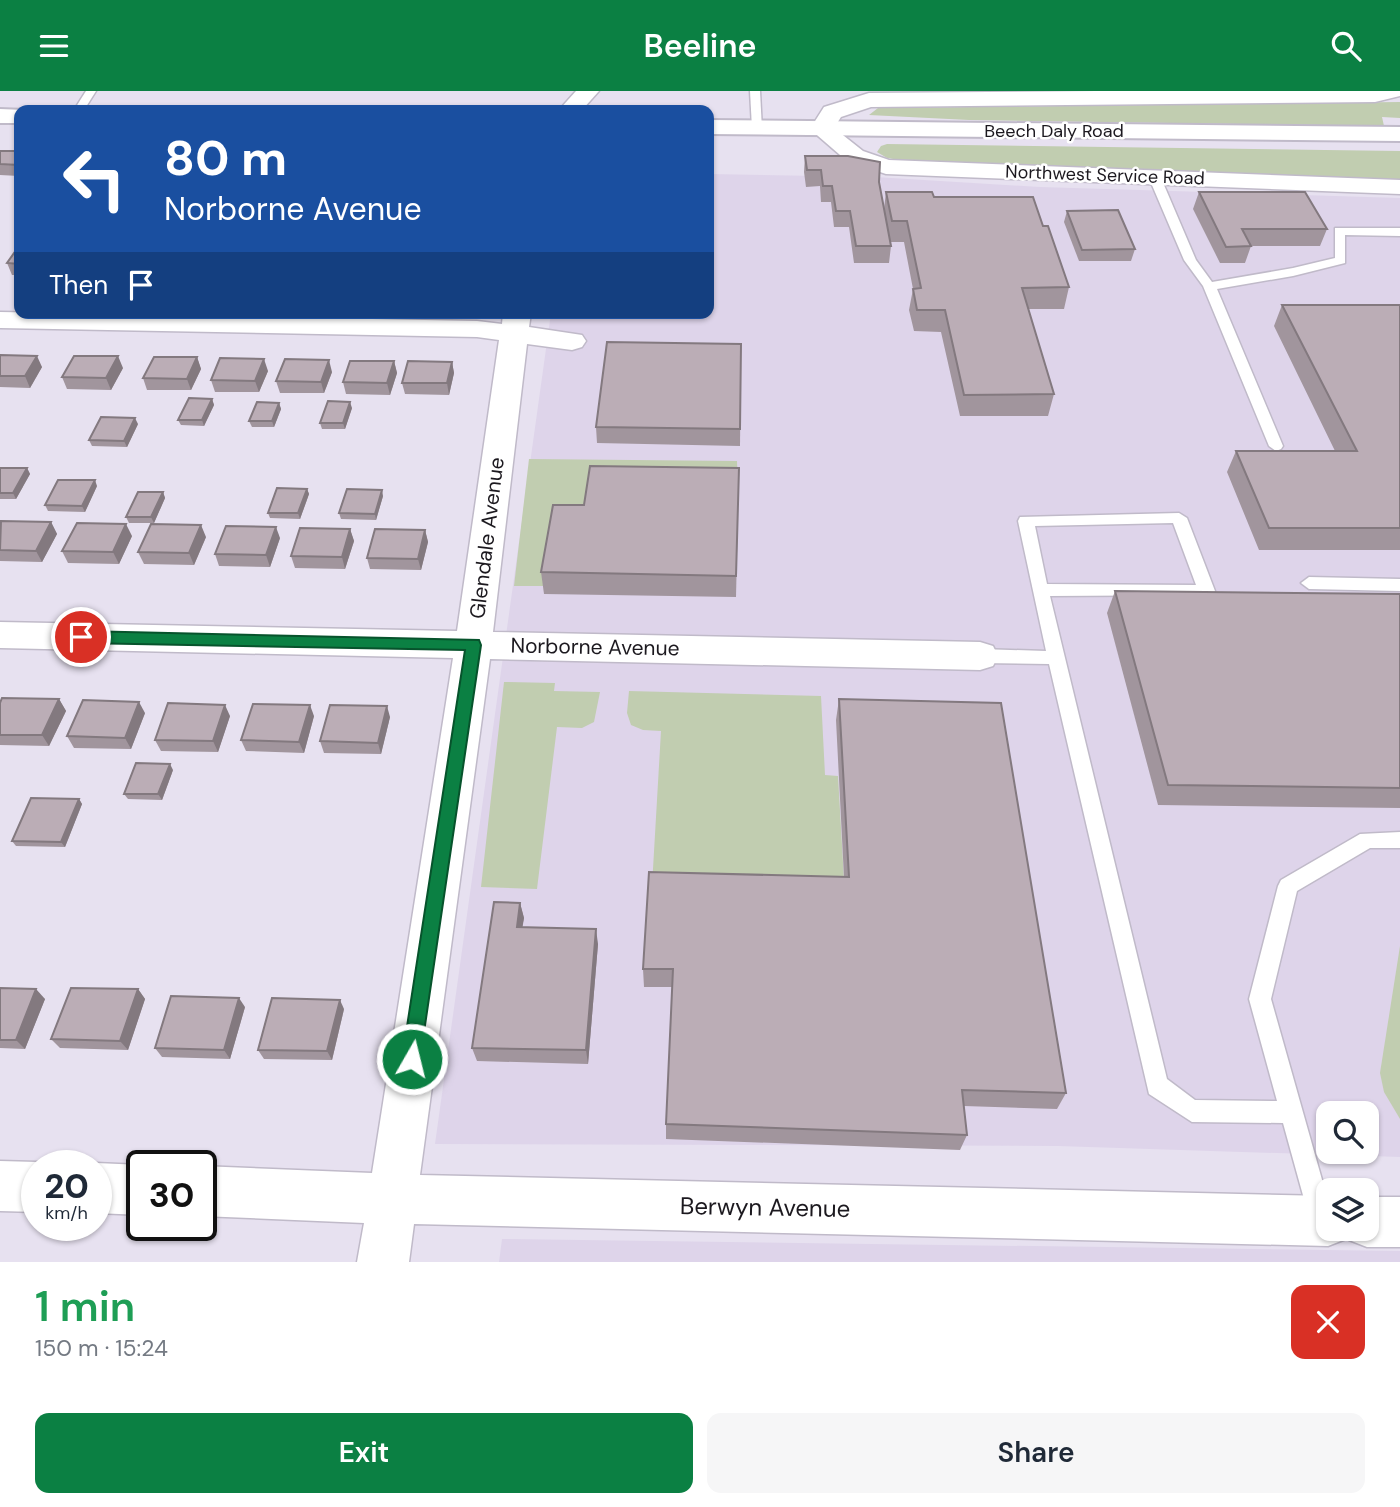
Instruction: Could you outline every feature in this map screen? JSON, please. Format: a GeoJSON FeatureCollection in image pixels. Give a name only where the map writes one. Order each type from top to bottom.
{"type":"FeatureCollection","features":[{"type":"Feature","properties":{"kind":"main road","name":"Beech Daly Road"},"geometry":{"type":"LineString","coordinates":[[714,127],[1400,134]]}},
{"type":"Feature","properties":{"kind":"street"},"geometry":{"type":"LineString","coordinates":[[575,105],[588,91]]}},
{"type":"Feature","properties":{"kind":"street"},"geometry":{"type":"LineString","coordinates":[[822,129],[832,112],[869,100],[899,95],[1375,95],[1395,91]]}},
{"type":"Feature","properties":{"kind":"street","name":"Northwest Service Road"},"geometry":{"type":"LineString","coordinates":[[822,129],[855,156],[886,167],[1400,187]]}},
{"type":"Feature","properties":{"kind":"street"},"geometry":{"type":"LineString","coordinates":[[0,320],[464,328],[515,323],[572,341]]}},
{"type":"Feature","properties":{"kind":"street","name":"Glendale Avenue"},"geometry":{"type":"LineString","coordinates":[[383,1262],[473,645],[515,323]]}},
{"type":"Feature","properties":{"kind":"street","name":"Norborne Avenue"},"geometry":{"type":"LineString","coordinates":[[0,635],[980,656]]}},
{"type":"Feature","properties":{"kind":"street"},"geometry":{"type":"LineString","coordinates":[[0,1186],[21,1187]]}},
{"type":"Feature","properties":{"kind":"street","name":"Berwyn Avenue"},"geometry":{"type":"LineString","coordinates":[[217,1192],[392,1199],[1316,1220]]}},
{"type":"Feature","properties":{"kind":"street","name":"Berwyn Avenue"},"geometry":{"type":"LineString","coordinates":[[1379,1222],[1400,1223]]}},
{"type":"Feature","properties":{"kind":"lane"},"geometry":{"type":"LineString","coordinates":[[755,91],[758,128]]}},
{"type":"Feature","properties":{"kind":"lane"},"geometry":{"type":"LineString","coordinates":[[1155,177],[1190,260],[1209,286],[1276,446]]}},
{"type":"Feature","properties":{"kind":"lane"},"geometry":{"type":"LineString","coordinates":[[1209,286],[1293,272],[1341,260],[1339,231],[1400,232]]}},
{"type":"Feature","properties":{"kind":"lane"},"geometry":{"type":"LineString","coordinates":[[1040,590],[1207,591],[1179,518],[1026,521],[1040,590],[1157,1086],[1192,1111],[1293,1112]]}},
{"type":"Feature","properties":{"kind":"lane"},"geometry":{"type":"LineString","coordinates":[[1309,583],[1400,585]]}},
{"type":"Feature","properties":{"kind":"lane"},"geometry":{"type":"LineString","coordinates":[[980,656],[1056,658]]}},
{"type":"Feature","properties":{"kind":"lane"},"geometry":{"type":"LineString","coordinates":[[1321,1178],[1293,1112],[1260,999],[1288,886],[1367,840],[1400,840]]}},
{"type":"Feature","properties":{"kind":"shaded area"},"geometry":{"type":"Polygon","coordinates":[[[714,174],[875,177],[1040,187],[1400,198],[1400,1157],[1379,1156],[1379,1101],[1316,1101],[1316,1154],[1058,1146],[435,1144],[550,319],[714,319],[714,174]]]}},
{"type":"Feature","properties":{"kind":"shaded area"},"geometry":{"type":"Polygon","coordinates":[[[502,1239],[1400,1251],[1400,1262],[499,1262],[502,1239]]]}},
{"type":"Feature","properties":{"kind":"green space"},"geometry":{"type":"Polygon","coordinates":[[[1400,102],[1400,118],[1382,117],[1384,126],[969,120],[869,115],[878,108],[1400,102]]]}},
{"type":"Feature","properties":{"kind":"green space"},"geometry":{"type":"Polygon","coordinates":[[[881,146],[1400,151],[1400,181],[899,160],[887,158],[877,152],[881,146]]]}},
{"type":"Feature","properties":{"kind":"green space"},"geometry":{"type":"Polygon","coordinates":[[[529,459],[737,461],[738,489],[546,586],[514,586],[529,459]]]}},
{"type":"Feature","properties":{"kind":"green space"},"geometry":{"type":"Polygon","coordinates":[[[504,682],[555,683],[554,691],[600,692],[594,722],[582,728],[557,727],[537,889],[481,887],[504,682]]]}},
{"type":"Feature","properties":{"kind":"green space"},"geometry":{"type":"Polygon","coordinates":[[[629,691],[821,696],[825,775],[838,776],[845,897],[652,886],[661,731],[643,730],[631,725],[627,713],[629,691]]]}},
{"type":"Feature","properties":{"kind":"green space"},"geometry":{"type":"Polygon","coordinates":[[[1400,946],[1400,1119],[1384,1092],[1380,1073],[1400,946]]]}},
{"type":"Feature","properties":{"kind":"building"},"geometry":{"type":"Polygon","coordinates":[[[0,151],[14,151],[14,165],[0,164],[0,151]]]}},
{"type":"Feature","properties":{"kind":"building"},"geometry":{"type":"Polygon","coordinates":[[[805,156],[848,156],[880,162],[879,182],[891,246],[856,246],[850,211],[836,211],[832,186],[823,186],[821,170],[807,170],[805,156]]]}},
{"type":"Feature","properties":{"kind":"building"},"geometry":{"type":"Polygon","coordinates":[[[886,192],[932,192],[934,197],[1033,197],[1043,226],[1048,226],[1069,287],[1022,288],[1054,394],[964,395],[945,310],[917,310],[913,289],[921,288],[907,221],[892,221],[886,192]]]}},
{"type":"Feature","properties":{"kind":"building"},"geometry":{"type":"Polygon","coordinates":[[[1199,192],[1305,192],[1327,229],[1242,229],[1251,246],[1226,247],[1199,192]]]}},
{"type":"Feature","properties":{"kind":"building"},"geometry":{"type":"Polygon","coordinates":[[[1118,210],[1135,249],[1082,250],[1067,211],[1118,210]]]}},
{"type":"Feature","properties":{"kind":"building"},"geometry":{"type":"Polygon","coordinates":[[[14,253],[14,264],[7,263],[14,253]]]}},
{"type":"Feature","properties":{"kind":"building"},"geometry":{"type":"Polygon","coordinates":[[[1282,305],[1400,305],[1400,528],[1269,528],[1236,451],[1357,451],[1282,305]]]}},
{"type":"Feature","properties":{"kind":"building"},"geometry":{"type":"Polygon","coordinates":[[[607,342],[741,344],[740,429],[596,427],[607,342]]]}},
{"type":"Feature","properties":{"kind":"building"},"geometry":{"type":"Polygon","coordinates":[[[0,355],[37,356],[25,376],[0,376],[0,355]]]}},
{"type":"Feature","properties":{"kind":"building"},"geometry":{"type":"Polygon","coordinates":[[[74,356],[118,356],[106,378],[62,377],[74,356]]]}},
{"type":"Feature","properties":{"kind":"building"},"geometry":{"type":"Polygon","coordinates":[[[154,357],[197,357],[187,379],[143,378],[154,357]]]}},
{"type":"Feature","properties":{"kind":"building"},"geometry":{"type":"Polygon","coordinates":[[[220,358],[264,359],[255,381],[211,380],[220,358]]]}},
{"type":"Feature","properties":{"kind":"building"},"geometry":{"type":"Polygon","coordinates":[[[285,359],[329,360],[321,382],[276,381],[285,359]]]}},
{"type":"Feature","properties":{"kind":"building"},"geometry":{"type":"Polygon","coordinates":[[[350,361],[394,361],[387,383],[343,382],[350,361]]]}},
{"type":"Feature","properties":{"kind":"building"},"geometry":{"type":"Polygon","coordinates":[[[408,361],[452,362],[447,383],[402,383],[408,361]]]}},
{"type":"Feature","properties":{"kind":"building"},"geometry":{"type":"Polygon","coordinates":[[[189,398],[212,399],[202,420],[178,420],[189,398]]]}},
{"type":"Feature","properties":{"kind":"building"},"geometry":{"type":"Polygon","coordinates":[[[328,401],[350,402],[343,423],[320,423],[328,401]]]}},
{"type":"Feature","properties":{"kind":"building"},"geometry":{"type":"Polygon","coordinates":[[[257,402],[279,403],[272,421],[249,421],[257,402]]]}},
{"type":"Feature","properties":{"kind":"building"},"geometry":{"type":"Polygon","coordinates":[[[101,417],[135,418],[124,441],[89,440],[101,417]]]}},
{"type":"Feature","properties":{"kind":"building"},"geometry":{"type":"Polygon","coordinates":[[[590,466],[739,468],[736,576],[541,572],[553,505],[584,505],[590,466]]]}},
{"type":"Feature","properties":{"kind":"building"},"geometry":{"type":"Polygon","coordinates":[[[0,468],[27,468],[13,493],[0,493],[0,468]]]}},
{"type":"Feature","properties":{"kind":"building"},"geometry":{"type":"Polygon","coordinates":[[[58,480],[95,480],[82,506],[45,505],[58,480]]]}},
{"type":"Feature","properties":{"kind":"building"},"geometry":{"type":"Polygon","coordinates":[[[277,488],[307,489],[298,513],[268,513],[277,488]]]}},
{"type":"Feature","properties":{"kind":"building"},"geometry":{"type":"Polygon","coordinates":[[[347,489],[382,490],[375,514],[339,513],[347,489]]]}},
{"type":"Feature","properties":{"kind":"building"},"geometry":{"type":"Polygon","coordinates":[[[138,492],[163,492],[151,517],[126,517],[138,492]]]}},
{"type":"Feature","properties":{"kind":"building"},"geometry":{"type":"Polygon","coordinates":[[[1,521],[51,522],[36,551],[0,550],[1,521]]]}},
{"type":"Feature","properties":{"kind":"building"},"geometry":{"type":"Polygon","coordinates":[[[77,523],[126,524],[113,552],[62,551],[77,523]]]}},
{"type":"Feature","properties":{"kind":"building"},"geometry":{"type":"Polygon","coordinates":[[[151,524],[201,525],[189,553],[138,552],[151,524]]]}},
{"type":"Feature","properties":{"kind":"building"},"geometry":{"type":"Polygon","coordinates":[[[226,526],[276,527],[266,555],[215,554],[226,526]]]}},
{"type":"Feature","properties":{"kind":"building"},"geometry":{"type":"Polygon","coordinates":[[[300,528],[350,529],[342,557],[291,556],[300,528]]]}},
{"type":"Feature","properties":{"kind":"building"},"geometry":{"type":"Polygon","coordinates":[[[375,529],[425,530],[418,559],[367,558],[375,529]]]}},
{"type":"Feature","properties":{"kind":"building"},"geometry":{"type":"Polygon","coordinates":[[[1115,591],[1400,594],[1400,788],[1168,785],[1115,591]]]}},
{"type":"Feature","properties":{"kind":"building"},"geometry":{"type":"Polygon","coordinates":[[[2,698],[59,699],[42,735],[0,735],[2,698]]]}},
{"type":"Feature","properties":{"kind":"building"},"geometry":{"type":"Polygon","coordinates":[[[839,699],[1001,703],[1066,1093],[962,1090],[967,1135],[666,1124],[673,969],[643,969],[649,872],[849,877],[839,699]]]}},
{"type":"Feature","properties":{"kind":"building"},"geometry":{"type":"Polygon","coordinates":[[[83,700],[139,702],[125,738],[67,736],[83,700]]]}},
{"type":"Feature","properties":{"kind":"building"},"geometry":{"type":"Polygon","coordinates":[[[168,703],[225,705],[213,741],[155,740],[168,703]]]}},
{"type":"Feature","properties":{"kind":"building"},"geometry":{"type":"Polygon","coordinates":[[[253,704],[310,705],[299,742],[241,740],[253,704]]]}},
{"type":"Feature","properties":{"kind":"building"},"geometry":{"type":"Polygon","coordinates":[[[330,705],[387,706],[378,743],[320,741],[330,705]]]}},
{"type":"Feature","properties":{"kind":"building"},"geometry":{"type":"Polygon","coordinates":[[[136,763],[170,764],[158,794],[124,794],[136,763]]]}},
{"type":"Feature","properties":{"kind":"building"},"geometry":{"type":"Polygon","coordinates":[[[31,798],[79,799],[61,842],[12,841],[31,798]]]}},
{"type":"Feature","properties":{"kind":"building"},"geometry":{"type":"Polygon","coordinates":[[[494,902],[520,903],[517,927],[596,929],[586,1050],[472,1048],[494,902]]]}},
{"type":"Feature","properties":{"kind":"building"},"geometry":{"type":"Polygon","coordinates":[[[0,988],[36,989],[16,1040],[0,1040],[0,988]]]}},
{"type":"Feature","properties":{"kind":"building"},"geometry":{"type":"Polygon","coordinates":[[[71,988],[138,989],[120,1041],[51,1039],[71,988]]]}},
{"type":"Feature","properties":{"kind":"building"},"geometry":{"type":"Polygon","coordinates":[[[171,996],[239,998],[224,1050],[155,1048],[171,996]]]}},
{"type":"Feature","properties":{"kind":"building"},"geometry":{"type":"Polygon","coordinates":[[[272,998],[340,1000],[327,1051],[258,1050],[272,998]]]}},
{"type":"Feature","properties":{"kind":"route"},"geometry":{"type":"LineString","coordinates":[[81,637],[473,645],[412,1059]]}}]}
